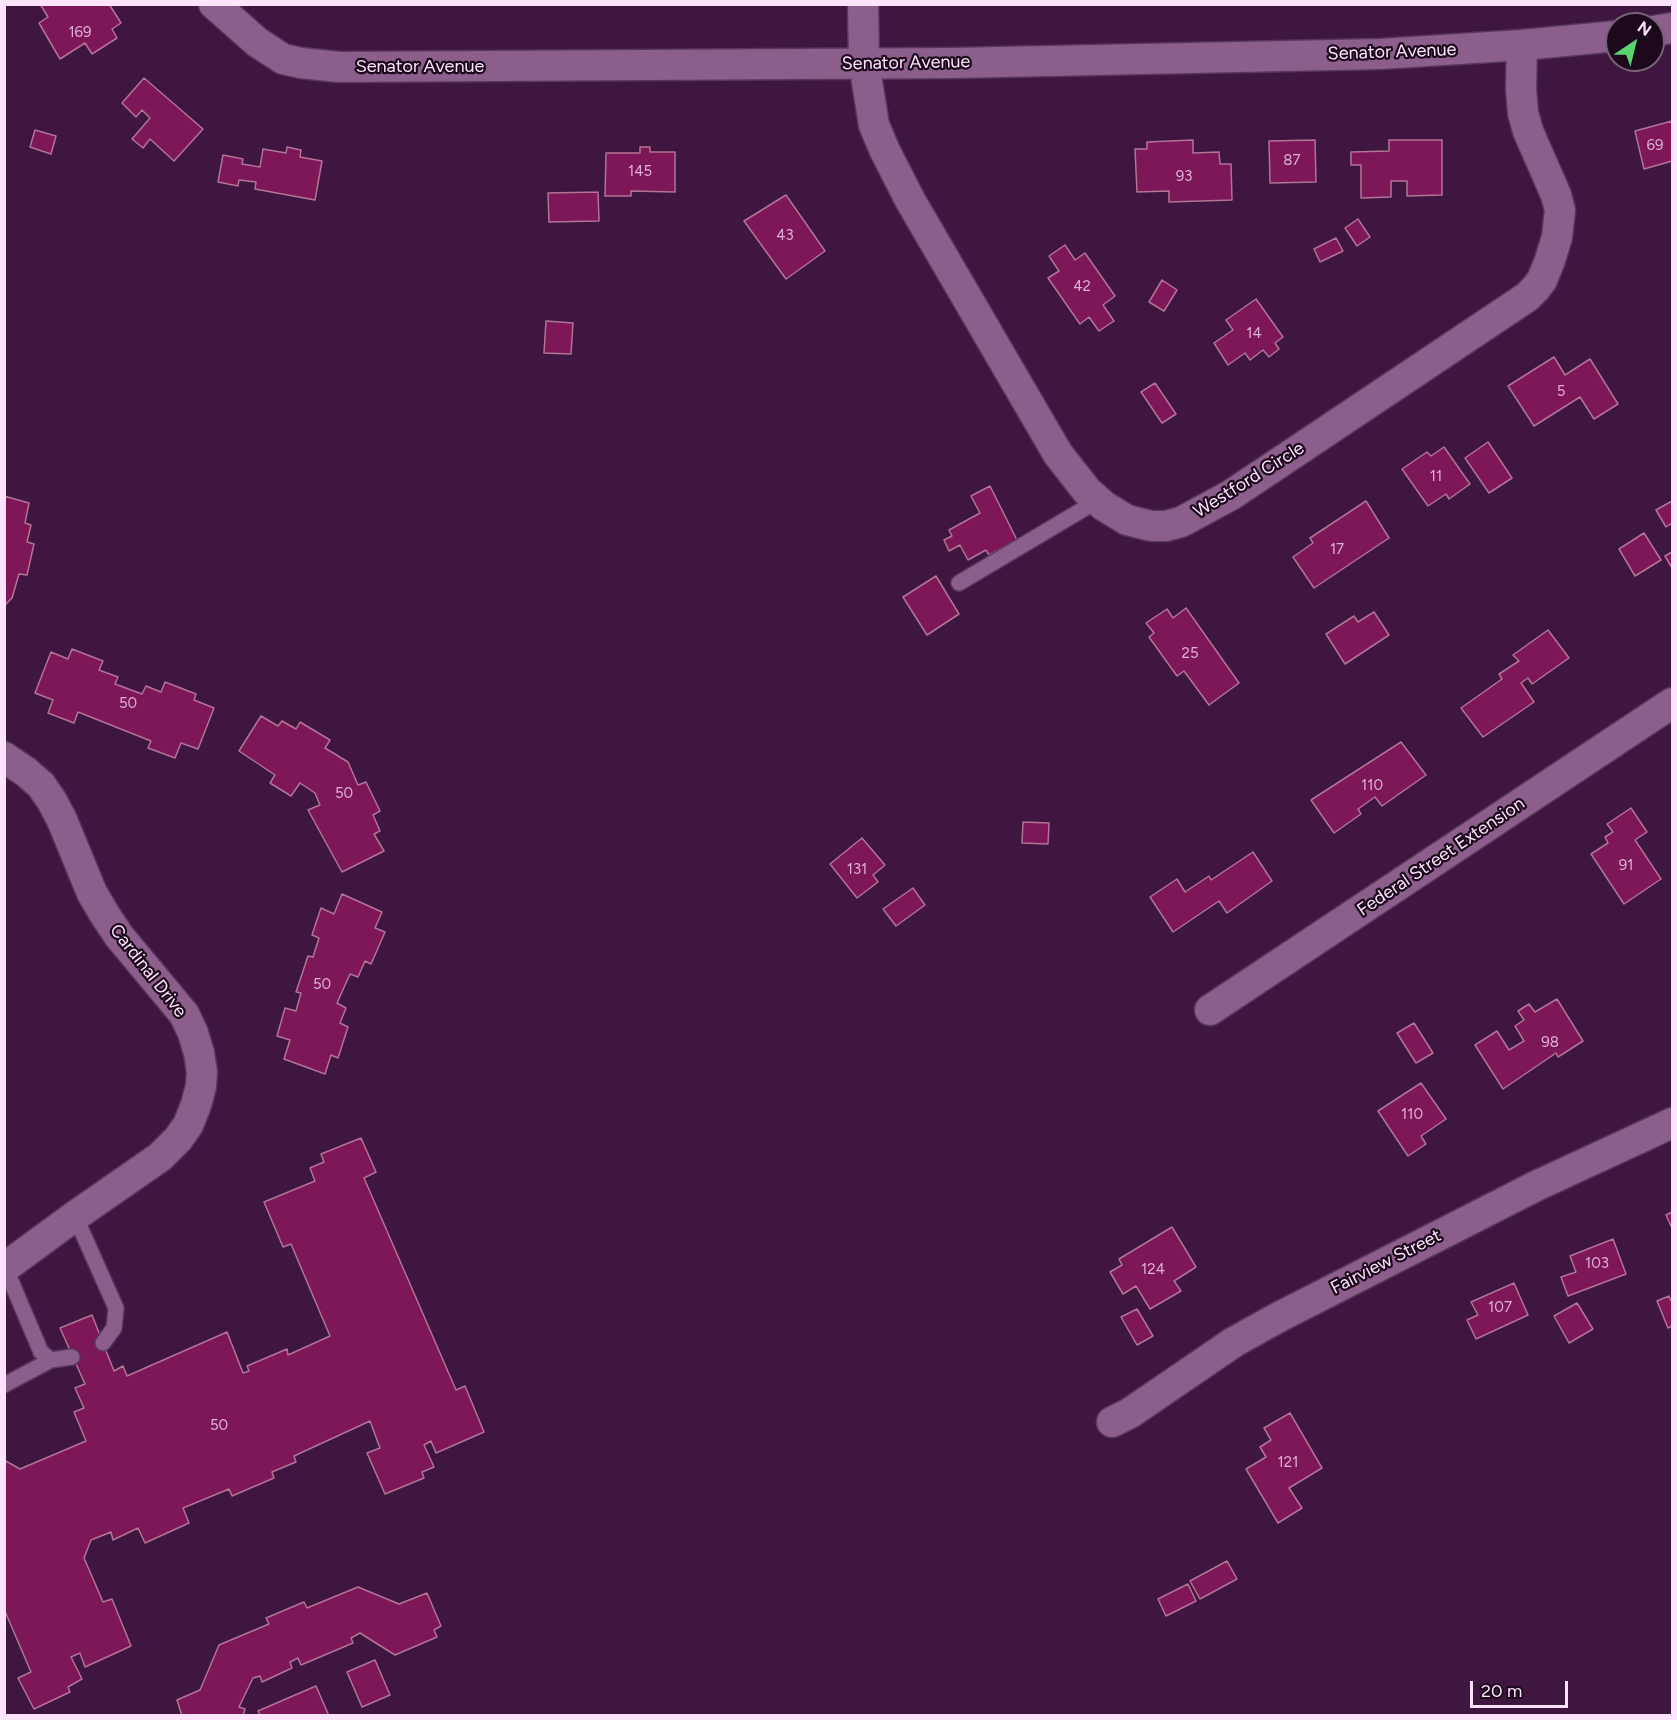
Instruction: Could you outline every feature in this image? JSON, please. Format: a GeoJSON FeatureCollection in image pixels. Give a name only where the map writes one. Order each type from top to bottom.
{"type":"FeatureCollection","features":[{"type":"Feature","properties":{"kind":"street","name":"Senator Avenue"},"geometry":{"type":"LineString","coordinates":[[214,4],[256,42],[283,59],[339,67],[864,63],[1380,54],[1605,37]]}},
{"type":"Feature","properties":{"kind":"street","name":"Westford Circle"},"geometry":{"type":"LineString","coordinates":[[862,4],[864,63],[874,126],[909,200],[1058,454],[1097,501],[1121,517],[1140,524],[1166,526],[1181,522],[1231,495],[1527,297],[1542,280],[1551,260],[1557,237],[1560,210],[1523,113],[1522,45]]}},
{"type":"Feature","properties":{"kind":"street","name":"Federal Street Extension"},"geometry":{"type":"LineString","coordinates":[[1210,1010],[1672,703]]}},
{"type":"Feature","properties":{"kind":"street","name":"Cardinal Drive"},"geometry":{"type":"LineString","coordinates":[[4,756],[40,785],[52,801],[92,893],[105,915],[119,936],[184,1014],[193,1033],[202,1072],[196,1105],[188,1125],[160,1157],[5,1268]]}},
{"type":"Feature","properties":{"kind":"street","name":"Fairview Street"},"geometry":{"type":"LineString","coordinates":[[1112,1422],[1130,1413],[1234,1342],[1279,1317],[1527,1191],[1672,1124]]}},
{"type":"Feature","properties":{"kind":"lane"},"geometry":{"type":"LineString","coordinates":[[958,583],[1097,501]]}},
{"type":"Feature","properties":{"kind":"lane"},"geometry":{"type":"LineString","coordinates":[[75,1216],[116,1308],[114,1328],[103,1343]]}},
{"type":"Feature","properties":{"kind":"lane"},"geometry":{"type":"LineString","coordinates":[[5,1268],[41,1352],[51,1360]]}},
{"type":"Feature","properties":{"kind":"lane"},"geometry":{"type":"LineString","coordinates":[[4,1384],[51,1360],[72,1357]]}},
{"type":"Feature","properties":{"kind":"building"},"geometry":{"type":"Polygon","coordinates":[[[40,4],[109,4],[121,23],[112,29],[117,38],[92,54],[85,43],[60,59],[39,23],[48,17],[40,4]]]}},
{"type":"Feature","properties":{"kind":"building"},"geometry":{"type":"Polygon","coordinates":[[[144,78],[203,129],[174,161],[150,139],[143,148],[132,139],[150,118],[142,110],[136,117],[122,103],[144,78]]]}},
{"type":"Feature","properties":{"kind":"building"},"geometry":{"type":"Polygon","coordinates":[[[1672,121],[1672,161],[1644,169],[1635,131],[1672,121]]]}},
{"type":"Feature","properties":{"kind":"building"},"geometry":{"type":"Polygon","coordinates":[[[35,130],[56,136],[51,154],[30,147],[35,130]]]}},
{"type":"Feature","properties":{"kind":"building"},"geometry":{"type":"Polygon","coordinates":[[[1193,140],[1193,153],[1219,152],[1220,164],[1231,164],[1232,200],[1169,202],[1169,191],[1137,192],[1135,149],[1147,149],[1147,142],[1193,140]]]}},
{"type":"Feature","properties":{"kind":"building"},"geometry":{"type":"Polygon","coordinates":[[[1315,140],[1316,182],[1270,183],[1269,141],[1315,140]]]}},
{"type":"Feature","properties":{"kind":"building"},"geometry":{"type":"Polygon","coordinates":[[[1389,140],[1442,140],[1442,195],[1407,196],[1407,181],[1391,181],[1391,197],[1361,198],[1361,165],[1351,165],[1351,152],[1389,151],[1389,140]]]}},
{"type":"Feature","properties":{"kind":"building"},"geometry":{"type":"Polygon","coordinates":[[[287,147],[301,150],[300,157],[322,161],[315,200],[255,189],[256,182],[239,180],[238,186],[218,182],[223,155],[243,159],[242,164],[260,167],[263,149],[286,153],[287,147]]]}},
{"type":"Feature","properties":{"kind":"building"},"geometry":{"type":"Polygon","coordinates":[[[640,147],[650,147],[650,152],[675,152],[675,192],[631,191],[631,196],[605,196],[606,153],[640,153],[640,147]]]}},
{"type":"Feature","properties":{"kind":"building"},"geometry":{"type":"Polygon","coordinates":[[[598,192],[599,221],[549,222],[548,193],[598,192]]]}},
{"type":"Feature","properties":{"kind":"building"},"geometry":{"type":"Polygon","coordinates":[[[786,195],[825,251],[786,279],[744,221],[786,195]]]}},
{"type":"Feature","properties":{"kind":"building"},"geometry":{"type":"Polygon","coordinates":[[[1358,219],[1370,237],[1357,246],[1345,228],[1358,219]]]}},
{"type":"Feature","properties":{"kind":"building"},"geometry":{"type":"Polygon","coordinates":[[[1336,238],[1343,251],[1320,262],[1314,249],[1336,238]]]}},
{"type":"Feature","properties":{"kind":"building"},"geometry":{"type":"Polygon","coordinates":[[[1065,245],[1075,260],[1085,253],[1115,296],[1103,305],[1114,321],[1099,331],[1089,317],[1080,324],[1048,278],[1059,271],[1049,256],[1065,245]]]}},
{"type":"Feature","properties":{"kind":"building"},"geometry":{"type":"Polygon","coordinates":[[[1162,280],[1177,290],[1164,311],[1149,302],[1162,280]]]}},
{"type":"Feature","properties":{"kind":"building"},"geometry":{"type":"Polygon","coordinates":[[[1256,299],[1283,337],[1275,343],[1279,349],[1269,357],[1263,350],[1250,360],[1245,353],[1228,365],[1214,343],[1233,330],[1226,320],[1256,299]]]}},
{"type":"Feature","properties":{"kind":"building"},"geometry":{"type":"Polygon","coordinates":[[[546,321],[573,323],[571,354],[544,353],[546,321]]]}},
{"type":"Feature","properties":{"kind":"building"},"geometry":{"type":"Polygon","coordinates":[[[1554,357],[1565,375],[1590,359],[1618,404],[1594,419],[1580,397],[1534,426],[1508,386],[1554,357]]]}},
{"type":"Feature","properties":{"kind":"building"},"geometry":{"type":"Polygon","coordinates":[[[1155,383],[1176,414],[1162,423],[1141,392],[1155,383]]]}},
{"type":"Feature","properties":{"kind":"building"},"geometry":{"type":"Polygon","coordinates":[[[1488,442],[1512,478],[1489,493],[1465,458],[1488,442]]]}},
{"type":"Feature","properties":{"kind":"building"},"geometry":{"type":"Polygon","coordinates":[[[1444,447],[1470,484],[1449,499],[1446,494],[1428,506],[1402,469],[1427,452],[1431,456],[1444,447]]]}},
{"type":"Feature","properties":{"kind":"building"},"geometry":{"type":"Polygon","coordinates":[[[990,486],[1017,540],[989,555],[986,550],[968,560],[960,545],[949,551],[944,540],[952,536],[949,530],[980,513],[971,496],[990,486]]]}},
{"type":"Feature","properties":{"kind":"building"},"geometry":{"type":"Polygon","coordinates":[[[4,496],[29,503],[25,523],[31,525],[27,542],[34,544],[27,575],[19,574],[12,598],[4,606],[4,496]]]}},
{"type":"Feature","properties":{"kind":"building"},"geometry":{"type":"Polygon","coordinates":[[[1366,501],[1389,538],[1314,588],[1293,557],[1313,543],[1310,538],[1366,501]]]}},
{"type":"Feature","properties":{"kind":"building"},"geometry":{"type":"Polygon","coordinates":[[[1672,501],[1672,523],[1666,527],[1656,510],[1672,501]]]}},
{"type":"Feature","properties":{"kind":"building"},"geometry":{"type":"Polygon","coordinates":[[[1644,533],[1661,560],[1635,576],[1619,549],[1644,533]]]}},
{"type":"Feature","properties":{"kind":"building"},"geometry":{"type":"Polygon","coordinates":[[[1672,552],[1672,568],[1665,556],[1672,552]]]}},
{"type":"Feature","properties":{"kind":"building"},"geometry":{"type":"Polygon","coordinates":[[[936,576],[959,614],[927,635],[903,597],[936,576]]]}},
{"type":"Feature","properties":{"kind":"building"},"geometry":{"type":"Polygon","coordinates":[[[1186,608],[1239,683],[1209,705],[1184,671],[1177,676],[1149,637],[1154,633],[1146,623],[1167,609],[1173,618],[1186,608]]]}},
{"type":"Feature","properties":{"kind":"building"},"geometry":{"type":"Polygon","coordinates":[[[1374,612],[1389,635],[1345,664],[1326,634],[1354,616],[1358,622],[1374,612]]]}},
{"type":"Feature","properties":{"kind":"building"},"geometry":{"type":"Polygon","coordinates":[[[1548,630],[1569,658],[1532,684],[1528,678],[1521,683],[1534,702],[1483,737],[1461,708],[1502,679],[1499,674],[1519,661],[1513,655],[1548,630]]]}},
{"type":"Feature","properties":{"kind":"building"},"geometry":{"type":"Polygon","coordinates":[[[72,649],[103,661],[99,670],[118,677],[115,684],[142,694],[146,686],[161,692],[165,682],[196,694],[194,700],[214,708],[198,749],[181,743],[175,758],[148,748],[151,741],[78,712],[74,723],[48,713],[53,700],[35,693],[51,652],[68,659],[72,649]]]}},
{"type":"Feature","properties":{"kind":"building"},"geometry":{"type":"Polygon","coordinates":[[[261,716],[278,726],[282,721],[296,729],[300,722],[330,740],[325,748],[348,762],[358,785],[366,782],[380,811],[373,815],[380,831],[374,834],[384,851],[342,872],[308,810],[320,805],[315,793],[300,783],[291,796],[270,783],[275,775],[239,751],[261,716]]]}},
{"type":"Feature","properties":{"kind":"building"},"geometry":{"type":"Polygon","coordinates":[[[1401,742],[1426,775],[1382,806],[1375,797],[1358,809],[1361,814],[1334,833],[1311,800],[1401,742]]]}},
{"type":"Feature","properties":{"kind":"building"},"geometry":{"type":"Polygon","coordinates":[[[1631,808],[1647,832],[1635,840],[1661,879],[1624,904],[1591,854],[1608,843],[1605,837],[1613,832],[1607,824],[1631,808]]]}},
{"type":"Feature","properties":{"kind":"building"},"geometry":{"type":"Polygon","coordinates":[[[1023,822],[1049,823],[1048,844],[1022,843],[1023,822]]]}},
{"type":"Feature","properties":{"kind":"building"},"geometry":{"type":"Polygon","coordinates":[[[862,838],[885,865],[873,875],[878,882],[857,898],[830,864],[862,838]]]}},
{"type":"Feature","properties":{"kind":"building"},"geometry":{"type":"Polygon","coordinates":[[[1253,852],[1272,881],[1227,913],[1219,901],[1173,932],[1150,897],[1177,879],[1185,892],[1209,876],[1211,880],[1253,852]]]}},
{"type":"Feature","properties":{"kind":"building"},"geometry":{"type":"Polygon","coordinates":[[[913,888],[925,905],[896,926],[883,909],[913,888]]]}},
{"type":"Feature","properties":{"kind":"building"},"geometry":{"type":"Polygon","coordinates":[[[342,894],[382,912],[375,928],[385,932],[371,964],[365,961],[358,977],[350,974],[337,1003],[346,1008],[340,1023],[348,1027],[338,1058],[331,1055],[325,1074],[284,1059],[290,1040],[277,1036],[285,1008],[296,1011],[301,993],[296,992],[308,956],[313,957],[319,938],[312,935],[321,908],[334,914],[342,894]]]}},
{"type":"Feature","properties":{"kind":"building"},"geometry":{"type":"Polygon","coordinates":[[[1557,999],[1583,1041],[1558,1057],[1556,1053],[1503,1089],[1475,1045],[1497,1031],[1509,1050],[1524,1041],[1515,1026],[1524,1020],[1518,1011],[1529,1004],[1535,1012],[1557,999]]]}},
{"type":"Feature","properties":{"kind":"building"},"geometry":{"type":"Polygon","coordinates":[[[1414,1023],[1433,1053],[1416,1063],[1397,1033],[1414,1023]]]}},
{"type":"Feature","properties":{"kind":"building"},"geometry":{"type":"Polygon","coordinates":[[[1421,1083],[1446,1119],[1421,1136],[1426,1144],[1408,1156],[1378,1111],[1421,1083]]]}},
{"type":"Feature","properties":{"kind":"building"},"geometry":{"type":"Polygon","coordinates":[[[361,1138],[376,1172],[364,1178],[456,1390],[465,1386],[484,1432],[436,1453],[431,1441],[424,1445],[434,1467],[422,1472],[424,1478],[385,1494],[367,1453],[380,1448],[370,1421],[294,1456],[296,1462],[272,1472],[274,1478],[232,1496],[229,1489],[183,1508],[189,1523],[145,1543],[138,1528],[113,1540],[111,1532],[91,1540],[84,1558],[103,1602],[112,1599],[131,1646],[85,1667],[80,1653],[71,1657],[82,1679],[68,1687],[70,1692],[34,1709],[18,1678],[31,1672],[4,1609],[4,1460],[20,1469],[86,1441],[74,1412],[84,1408],[75,1388],[85,1384],[60,1328],[92,1315],[114,1371],[123,1366],[127,1376],[227,1332],[243,1373],[249,1371],[247,1366],[287,1349],[288,1355],[330,1336],[291,1244],[283,1247],[264,1202],[315,1181],[310,1168],[324,1162],[321,1154],[361,1138]]]}},
{"type":"Feature","properties":{"kind":"building"},"geometry":{"type":"Polygon","coordinates":[[[1672,1212],[1672,1228],[1666,1215],[1672,1212]]]}},
{"type":"Feature","properties":{"kind":"building"},"geometry":{"type":"Polygon","coordinates":[[[1172,1227],[1196,1267],[1174,1281],[1181,1291],[1150,1309],[1136,1286],[1123,1294],[1110,1272],[1122,1265],[1119,1259],[1172,1227]]]}},
{"type":"Feature","properties":{"kind":"building"},"geometry":{"type":"Polygon","coordinates":[[[1613,1239],[1626,1274],[1568,1296],[1561,1277],[1576,1272],[1570,1256],[1613,1239]]]}},
{"type":"Feature","properties":{"kind":"building"},"geometry":{"type":"Polygon","coordinates":[[[1514,1283],[1528,1315],[1476,1339],[1467,1320],[1478,1315],[1471,1302],[1514,1283]]]}},
{"type":"Feature","properties":{"kind":"building"},"geometry":{"type":"Polygon","coordinates":[[[1669,1296],[1672,1303],[1672,1326],[1668,1328],[1657,1301],[1669,1296]]]}},
{"type":"Feature","properties":{"kind":"building"},"geometry":{"type":"Polygon","coordinates":[[[1577,1303],[1593,1329],[1569,1343],[1554,1316],[1577,1303]]]}},
{"type":"Feature","properties":{"kind":"building"},"geometry":{"type":"Polygon","coordinates":[[[1137,1309],[1153,1336],[1137,1345],[1121,1317],[1137,1309]]]}},
{"type":"Feature","properties":{"kind":"building"},"geometry":{"type":"Polygon","coordinates":[[[1290,1413],[1322,1468],[1289,1488],[1302,1508],[1278,1523],[1246,1469],[1266,1457],[1260,1447],[1271,1440],[1264,1428],[1290,1413]]]}},
{"type":"Feature","properties":{"kind":"building"},"geometry":{"type":"Polygon","coordinates":[[[1227,1561],[1237,1579],[1200,1599],[1190,1581],[1227,1561]]]}},
{"type":"Feature","properties":{"kind":"building"},"geometry":{"type":"Polygon","coordinates":[[[1188,1584],[1196,1601],[1166,1616],[1158,1599],[1188,1584]]]}},
{"type":"Feature","properties":{"kind":"building"},"geometry":{"type":"Polygon","coordinates":[[[358,1587],[399,1604],[427,1593],[441,1626],[434,1630],[437,1637],[395,1655],[360,1633],[351,1638],[353,1643],[301,1665],[298,1658],[290,1662],[292,1668],[262,1682],[260,1676],[253,1678],[239,1707],[245,1709],[243,1716],[182,1716],[177,1700],[200,1690],[219,1645],[269,1624],[266,1618],[304,1602],[307,1608],[358,1587]]]}},
{"type":"Feature","properties":{"kind":"building"},"geometry":{"type":"Polygon","coordinates":[[[375,1660],[390,1695],[362,1707],[347,1672],[375,1660]]]}},
{"type":"Feature","properties":{"kind":"building"},"geometry":{"type":"Polygon","coordinates":[[[316,1686],[329,1716],[260,1716],[258,1711],[316,1686]]]}}]}
